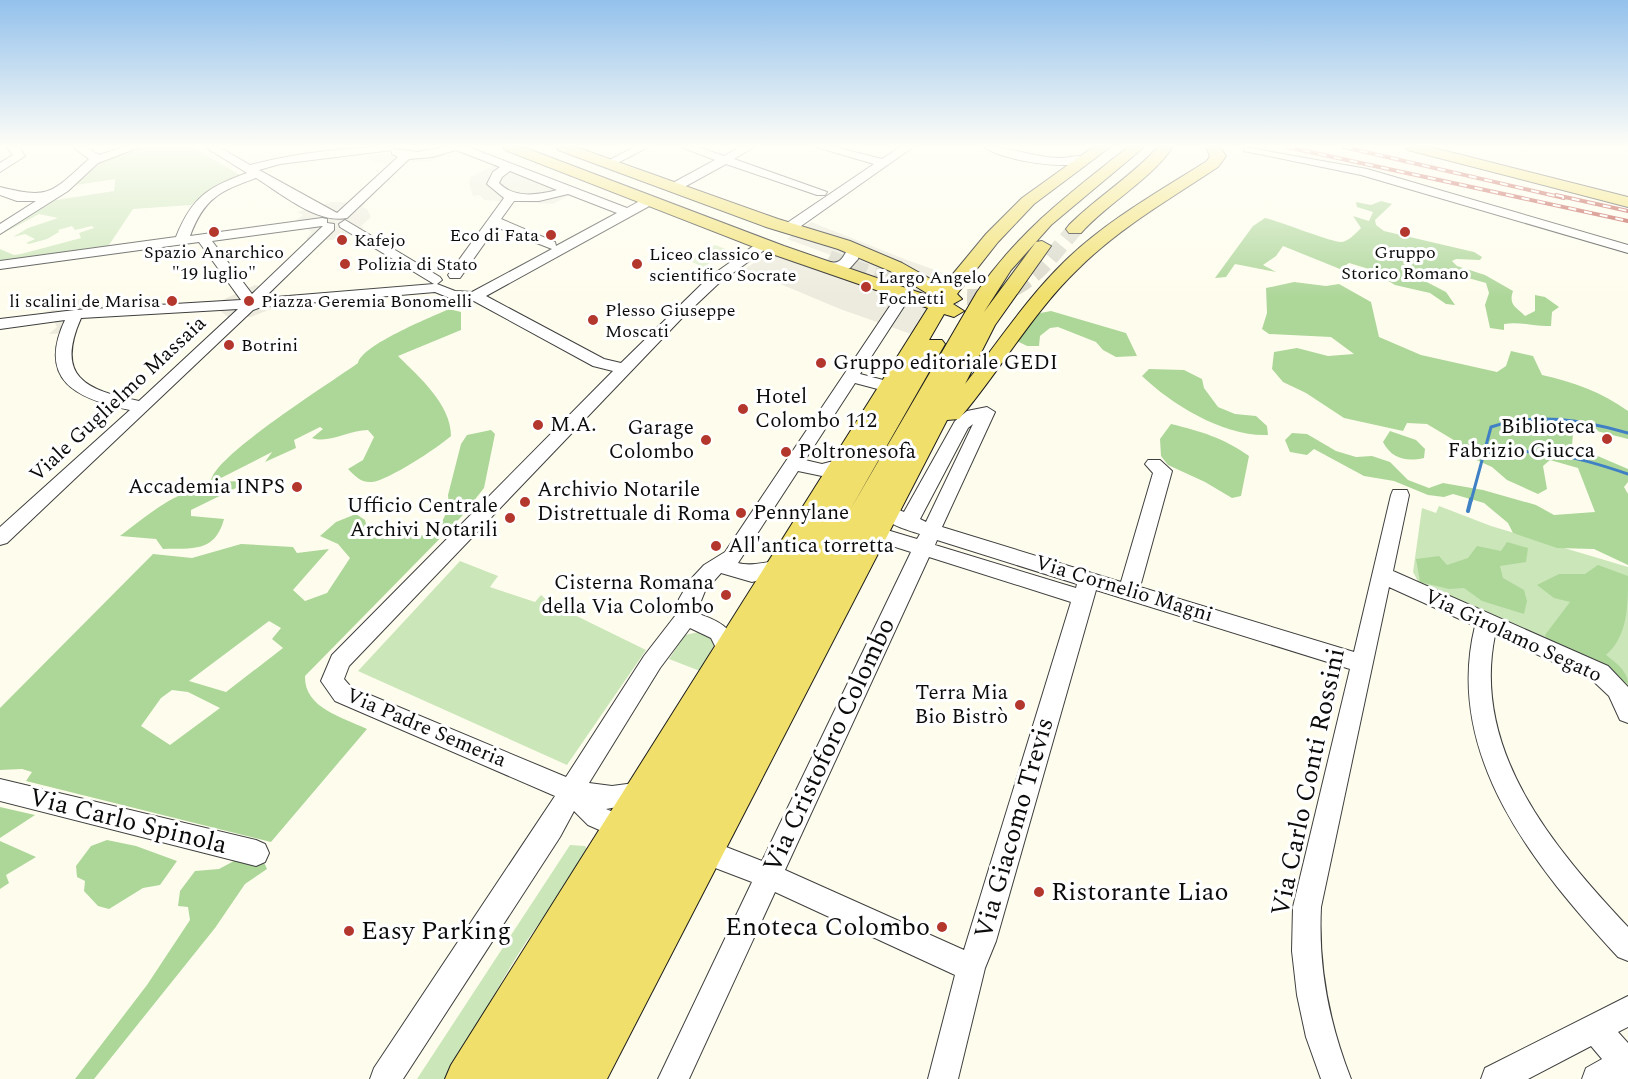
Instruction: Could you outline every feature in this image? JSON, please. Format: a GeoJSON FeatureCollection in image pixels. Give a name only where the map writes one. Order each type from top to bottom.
{"type":"FeatureCollection","features":[{"type":"Feature","properties":{"kind":"main road"},"geometry":{"type":"LineString","coordinates":[[640,197],[764,245],[827,262]]}},
{"type":"Feature","properties":{"kind":"main road"},"geometry":{"type":"LineString","coordinates":[[700,197],[854,249],[896,267],[960,309]]}},
{"type":"Feature","properties":{"kind":"main road"},"geometry":{"type":"LineString","coordinates":[[465,1079],[662,840],[817,644],[891,523],[911,432],[960,309],[1005,224],[1041,197]]}},
{"type":"Feature","properties":{"kind":"main road"},"geometry":{"type":"LineString","coordinates":[[817,644],[796,582],[823,494],[884,395],[960,309],[1019,277],[1052,197]]}},
{"type":"Feature","properties":{"kind":"main road"},"geometry":{"type":"LineString","coordinates":[[543,1079],[662,840],[796,582],[911,432],[960,309],[974,283],[1042,225],[1068,197]]}},
{"type":"Feature","properties":{"kind":"main road"},"geometry":{"type":"LineString","coordinates":[[1005,224],[1042,225],[1077,209],[1090,197]]}},
{"type":"Feature","properties":{"kind":"main road"},"geometry":{"type":"LineString","coordinates":[[1075,229],[1108,197]]}},
{"type":"Feature","properties":{"kind":"main road"},"geometry":{"type":"LineString","coordinates":[[911,432],[958,406],[1034,306],[1073,263],[1112,232],[1163,197]]}},
{"type":"Feature","properties":{"kind":"main road"},"geometry":{"type":"LineString","coordinates":[[671,208],[700,212],[905,294],[960,309]]}},
{"type":"Feature","properties":{"kind":"main road"},"geometry":{"type":"LineString","coordinates":[[974,283],[1019,277]]}},
{"type":"Feature","properties":{"kind":"main road"},"geometry":{"type":"LineString","coordinates":[[884,395],[911,432]]}},
{"type":"Feature","properties":{"kind":"main road"},"geometry":{"type":"LineString","coordinates":[[585,1079],[662,840],[642,793],[750,615],[796,582]]}},
{"type":"Feature","properties":{"kind":"main road"},"geometry":{"type":"LineString","coordinates":[[503,1079],[662,840]]}},
{"type":"Feature","properties":{"kind":"street"},"geometry":{"type":"LineString","coordinates":[[0,230],[50,197]]}},
{"type":"Feature","properties":{"kind":"street"},"geometry":{"type":"LineString","coordinates":[[181,242],[200,202],[207,197]]}},
{"type":"Feature","properties":{"kind":"street"},"geometry":{"type":"LineString","coordinates":[[297,197],[452,295],[480,293],[649,201],[659,203],[674,197]]}},
{"type":"Feature","properties":{"kind":"street"},"geometry":{"type":"LineString","coordinates":[[248,303],[361,197]]}},
{"type":"Feature","properties":{"kind":"street"},"geometry":{"type":"LineString","coordinates":[[0,324],[75,314],[278,301],[436,284],[455,275],[510,197]]}},
{"type":"Feature","properties":{"kind":"street"},"geometry":{"type":"LineString","coordinates":[[587,197],[628,213]]}},
{"type":"Feature","properties":{"kind":"street"},"geometry":{"type":"LineString","coordinates":[[789,228],[833,197]]}},
{"type":"Feature","properties":{"kind":"street"},"geometry":{"type":"LineString","coordinates":[[1450,197],[1628,249]]}},
{"type":"Feature","properties":{"kind":"street"},"geometry":{"type":"LineString","coordinates":[[494,221],[550,244]]}},
{"type":"Feature","properties":{"kind":"street"},"geometry":{"type":"LineString","coordinates":[[0,265],[337,222]]}},
{"type":"Feature","properties":{"kind":"street"},"geometry":{"type":"LineString","coordinates":[[203,238],[248,303]]}},
{"type":"Feature","properties":{"kind":"street","name":"Via Padre Semeria"},"geometry":{"type":"LineString","coordinates":[[764,245],[708,286],[623,368],[340,661],[332,681],[343,694],[571,791],[591,813],[767,876],[971,968]]}},
{"type":"Feature","properties":{"kind":"street"},"geometry":{"type":"LineString","coordinates":[[827,262],[848,264],[853,258],[854,249]]}},
{"type":"Feature","properties":{"kind":"street"},"geometry":{"type":"LineString","coordinates":[[455,275],[480,293],[599,363],[623,368]]}},
{"type":"Feature","properties":{"kind":"street"},"geometry":{"type":"LineString","coordinates":[[385,1079],[551,828],[571,791],[652,662],[686,618],[685,611],[690,599],[707,573],[732,557],[905,294]]}},
{"type":"Feature","properties":{"kind":"street","name":"Viale Guglielmo Massaia"},"geometry":{"type":"LineString","coordinates":[[0,538],[143,407],[248,303]]}},
{"type":"Feature","properties":{"kind":"street"},"geometry":{"type":"LineString","coordinates":[[75,314],[66,333],[60,356],[68,375],[90,393],[143,407]]}},
{"type":"Feature","properties":{"kind":"street"},"geometry":{"type":"LineString","coordinates":[[851,377],[884,395]]}},
{"type":"Feature","properties":{"kind":"street","name":"Via Cristoforo Colombo"},"geometry":{"type":"LineString","coordinates":[[674,1079],[767,876],[987,412],[973,415],[961,425],[891,523]]}},
{"type":"Feature","properties":{"kind":"street"},"geometry":{"type":"LineString","coordinates":[[1130,590],[1162,471],[1154,464]]}},
{"type":"Feature","properties":{"kind":"street"},"geometry":{"type":"LineString","coordinates":[[791,468],[822,470],[841,465]]}},
{"type":"Feature","properties":{"kind":"street"},"geometry":{"type":"LineString","coordinates":[[791,468],[813,483],[823,494]]}},
{"type":"Feature","properties":{"kind":"street","name":"Via Carlo Conti Rossini"},"geometry":{"type":"LineString","coordinates":[[1336,1079],[1314,1013],[1305,936],[1312,875],[1400,495]]}},
{"type":"Feature","properties":{"kind":"street","name":"Via Cornelio Magni"},"geometry":{"type":"LineString","coordinates":[[891,523],[927,539]]}},
{"type":"Feature","properties":{"kind":"street","name":"Via Cornelio Magni"},"geometry":{"type":"LineString","coordinates":[[891,523],[927,539],[1086,588],[1130,590],[1362,664]]}},
{"type":"Feature","properties":{"kind":"street"},"geometry":{"type":"LineString","coordinates":[[720,565],[796,582]]}},
{"type":"Feature","properties":{"kind":"street","name":"Via Girolamo Segato"},"geometry":{"type":"LineString","coordinates":[[1382,575],[1600,673],[1614,685],[1628,712]]}},
{"type":"Feature","properties":{"kind":"street","name":"Via Giacomo Trevis"},"geometry":{"type":"LineString","coordinates":[[943,1079],[971,968],[982,941],[1086,588]]}},
{"type":"Feature","properties":{"kind":"street"},"geometry":{"type":"LineString","coordinates":[[686,618],[720,633],[725,639],[728,650]]}},
{"type":"Feature","properties":{"kind":"street"},"geometry":{"type":"LineString","coordinates":[[1487,622],[1480,656],[1479,698],[1500,767],[1518,804],[1550,854],[1584,899],[1628,947]]}},
{"type":"Feature","properties":{"kind":"street","name":"Via Carlo Spinola"},"geometry":{"type":"LineString","coordinates":[[0,790],[256,853]]}},
{"type":"Feature","properties":{"kind":"street"},"geometry":{"type":"LineString","coordinates":[[571,791],[612,798],[642,793]]}},
{"type":"Feature","properties":{"kind":"street"},"geometry":{"type":"LineString","coordinates":[[1496,1079],[1628,1011]]}},
{"type":"Feature","properties":{"kind":"street"},"geometry":{"type":"LineString","coordinates":[[1596,1029],[1627,1063],[1597,1079]]}},
{"type":"Feature","properties":{"kind":"green space"},"geometry":{"type":"Polygon","coordinates":[[[73,197],[202,197],[191,205],[133,209],[107,248],[0,261],[0,249],[14,255],[21,254],[81,238],[79,233],[94,228],[92,226],[75,230],[72,226],[58,230],[59,232],[47,239],[29,244],[26,243],[35,239],[25,234],[13,237],[28,228],[58,218],[39,214],[0,235],[56,200],[73,197]]]}},
{"type":"Feature","properties":{"kind":"green space"},"geometry":{"type":"Polygon","coordinates":[[[1381,201],[1392,204],[1375,220],[1376,225],[1384,231],[1474,252],[1482,257],[1480,260],[1456,259],[1452,261],[1457,266],[1485,275],[1513,291],[1512,303],[1525,316],[1535,311],[1535,295],[1545,297],[1559,307],[1552,312],[1551,326],[1510,323],[1504,324],[1504,330],[1490,328],[1485,305],[1489,293],[1486,283],[1440,270],[1429,271],[1429,275],[1419,278],[1446,292],[1455,305],[1446,304],[1430,293],[1395,285],[1369,269],[1349,263],[1340,269],[1283,246],[1276,256],[1263,265],[1276,272],[1235,264],[1226,277],[1215,278],[1253,226],[1265,218],[1342,242],[1361,228],[1353,216],[1369,221],[1373,212],[1357,207],[1356,202],[1371,205],[1381,201]]]}},
{"type":"Feature","properties":{"kind":"green space"},"geometry":{"type":"Polygon","coordinates":[[[715,245],[731,251],[703,267],[688,260],[715,245]]]}},
{"type":"Feature","properties":{"kind":"green space"},"geometry":{"type":"Polygon","coordinates":[[[1294,282],[1326,286],[1339,284],[1371,302],[1379,337],[1421,355],[1497,372],[1506,366],[1511,351],[1533,356],[1542,375],[1587,388],[1628,411],[1628,439],[1589,429],[1573,434],[1572,445],[1628,469],[1628,482],[1624,487],[1628,494],[1628,565],[1594,549],[1557,548],[1513,533],[1508,523],[1484,503],[1453,494],[1444,497],[1428,495],[1394,481],[1364,476],[1314,449],[1307,455],[1290,452],[1285,440],[1292,433],[1307,434],[1336,451],[1356,457],[1372,456],[1390,462],[1408,480],[1429,488],[1443,483],[1483,490],[1536,505],[1554,515],[1595,512],[1578,468],[1550,460],[1543,466],[1547,489],[1538,494],[1507,480],[1492,467],[1472,458],[1462,445],[1427,424],[1407,423],[1403,431],[1344,418],[1306,393],[1283,382],[1272,369],[1274,352],[1297,348],[1328,356],[1354,354],[1331,337],[1269,334],[1262,329],[1267,313],[1266,288],[1294,282]]]}},
{"type":"Feature","properties":{"kind":"green space"},"geometry":{"type":"Polygon","coordinates":[[[449,309],[461,312],[461,330],[398,356],[432,392],[446,413],[451,436],[436,448],[389,476],[368,482],[358,478],[348,469],[363,460],[374,437],[368,430],[325,439],[312,438],[323,429],[320,427],[294,440],[296,448],[265,462],[272,452],[219,479],[211,480],[218,468],[233,453],[358,363],[371,348],[449,309]]]}},
{"type":"Feature","properties":{"kind":"green space"},"geometry":{"type":"Polygon","coordinates":[[[1051,311],[1126,333],[1137,356],[1116,357],[1103,350],[1096,342],[1058,327],[1050,328],[1040,336],[1039,346],[1027,346],[1013,339],[1035,314],[1051,311]]]}},
{"type":"Feature","properties":{"kind":"green space"},"geometry":{"type":"Polygon","coordinates":[[[1149,369],[1184,370],[1202,379],[1204,388],[1218,407],[1235,414],[1256,416],[1267,426],[1268,435],[1234,431],[1200,417],[1168,398],[1142,376],[1149,369]]]}},
{"type":"Feature","properties":{"kind":"green space"},"geometry":{"type":"Polygon","coordinates":[[[1171,424],[1212,436],[1249,456],[1241,496],[1232,498],[1205,482],[1168,465],[1161,456],[1160,439],[1171,424]]]}},
{"type":"Feature","properties":{"kind":"green space"},"geometry":{"type":"Polygon","coordinates":[[[491,430],[495,434],[484,488],[462,516],[305,676],[306,687],[318,704],[367,729],[271,842],[26,781],[32,772],[22,769],[0,770],[0,708],[153,554],[192,558],[241,544],[293,547],[297,553],[329,549],[293,590],[305,601],[327,593],[350,558],[338,544],[320,536],[336,522],[356,514],[365,520],[368,531],[428,536],[436,533],[449,508],[448,495],[461,444],[467,435],[491,430]],[[269,621],[189,681],[226,692],[283,648],[272,639],[281,628],[269,621]],[[172,690],[161,698],[141,726],[170,745],[220,708],[188,692],[172,690]]]}},
{"type":"Feature","properties":{"kind":"green space"},"geometry":{"type":"Polygon","coordinates":[[[1390,431],[1416,440],[1425,449],[1424,458],[1411,460],[1395,456],[1383,442],[1390,431]]]}},
{"type":"Feature","properties":{"kind":"green space"},"geometry":{"type":"Polygon","coordinates":[[[237,481],[240,486],[191,510],[191,516],[224,519],[215,538],[208,543],[193,548],[163,549],[156,539],[120,536],[174,498],[202,487],[237,481]]]}},
{"type":"Feature","properties":{"kind":"green space"},"geometry":{"type":"Polygon","coordinates":[[[1439,506],[1491,526],[1628,567],[1628,695],[1422,589],[1413,572],[1422,508],[1436,513],[1439,506]]]}},
{"type":"Feature","properties":{"kind":"green space"},"geometry":{"type":"Polygon","coordinates":[[[1507,542],[1528,548],[1526,562],[1500,566],[1503,578],[1524,590],[1527,601],[1524,614],[1482,601],[1464,588],[1449,589],[1420,582],[1416,559],[1439,556],[1447,565],[1468,558],[1477,546],[1501,551],[1507,542]]]}},
{"type":"Feature","properties":{"kind":"green space"},"geometry":{"type":"Polygon","coordinates":[[[460,561],[498,576],[490,587],[535,602],[541,595],[550,603],[646,650],[567,765],[358,671],[460,561]]]}},
{"type":"Feature","properties":{"kind":"green space"},"geometry":{"type":"Polygon","coordinates":[[[1598,565],[1628,576],[1627,609],[1623,630],[1606,655],[1623,671],[1628,684],[1597,663],[1548,641],[1545,635],[1570,602],[1554,598],[1537,585],[1559,574],[1585,574],[1598,565]]]}},
{"type":"Feature","properties":{"kind":"green space"},"geometry":{"type":"Polygon","coordinates":[[[699,632],[712,637],[715,643],[700,671],[669,659],[685,635],[699,632]]]}},
{"type":"Feature","properties":{"kind":"green space"},"geometry":{"type":"Polygon","coordinates":[[[0,807],[35,815],[0,838],[0,807]]]}},
{"type":"Feature","properties":{"kind":"green space"},"geometry":{"type":"Polygon","coordinates":[[[107,840],[136,846],[177,861],[160,885],[143,888],[109,909],[98,906],[84,891],[85,881],[77,877],[76,866],[91,846],[107,840]]]}},
{"type":"Feature","properties":{"kind":"green space"},"geometry":{"type":"Polygon","coordinates":[[[0,841],[36,857],[6,875],[9,883],[0,889],[0,841]]]}},
{"type":"Feature","properties":{"kind":"green space"},"geometry":{"type":"Polygon","coordinates":[[[570,845],[585,846],[590,854],[521,950],[446,1079],[417,1079],[570,845]]]}},
{"type":"Feature","properties":{"kind":"green space"},"geometry":{"type":"Polygon","coordinates":[[[261,856],[267,869],[245,884],[215,928],[94,1079],[75,1079],[147,985],[190,920],[188,907],[178,906],[180,891],[195,871],[219,869],[234,861],[261,856]]]}},
{"type":"Feature","properties":{"kind":"shaded area"},"geometry":{"type":"Polygon","coordinates":[[[482,197],[565,197],[553,204],[484,200],[482,197]]]}},
{"type":"Feature","properties":{"kind":"shaded area"},"geometry":{"type":"Polygon","coordinates":[[[331,202],[366,203],[362,207],[367,209],[371,217],[361,226],[364,228],[332,240],[306,239],[312,232],[306,228],[294,230],[295,221],[303,215],[297,212],[331,202]]]}},
{"type":"Feature","properties":{"kind":"shaded area","name":"Largo Angelo Fochetti"},"geometry":{"type":"Polygon","coordinates":[[[811,222],[952,276],[911,334],[840,309],[745,269],[780,245],[826,260],[831,255],[787,239],[811,222]]]}},
{"type":"Feature","properties":{"kind":"shaded area","name":"Piazza Geremia Bonomelli"},"geometry":{"type":"Polygon","coordinates":[[[255,285],[273,289],[280,295],[271,309],[251,317],[228,317],[218,309],[220,301],[255,285]]]}},
{"type":"Feature","properties":{"kind":"shaded area"},"geometry":{"type":"Polygon","coordinates":[[[94,298],[97,304],[110,307],[101,318],[85,319],[73,325],[69,333],[49,334],[57,327],[54,321],[35,324],[45,312],[64,307],[74,300],[94,298]]]}},
{"type":"Feature","properties":{"kind":"waterway"},"geometry":{"type":"LineString","coordinates":[[1483,455],[1491,427],[1508,422],[1543,419],[1577,421],[1628,433]]}},
{"type":"Feature","properties":{"kind":"waterway"},"geometry":{"type":"LineString","coordinates":[[1483,455],[1520,451],[1556,454],[1628,474]]}},
{"type":"Feature","properties":{"kind":"waterway"},"geometry":{"type":"LineString","coordinates":[[1471,501],[1483,455]]}},
{"type":"Feature","properties":{"kind":"waterway"},"geometry":{"type":"LineString","coordinates":[[1468,511],[1471,499]]}},
{"type":"Feature","properties":{"kind":"tunnel"},"geometry":{"type":"LineString","coordinates":[[829,258],[924,291],[950,296],[976,297],[999,294],[1020,285],[1043,266],[1075,229]]}},
{"type":"Feature","properties":{"kind":"railway"},"geometry":{"type":"LineString","coordinates":[[1519,197],[1628,221]]}},
{"type":"Feature","properties":{"kind":"railway"},"geometry":{"type":"LineString","coordinates":[[1567,197],[1628,211]]}},
{"type":"Feature","properties":{"kind":"place","name":"Spazio Anarchico \"19 luglio\""},"geometry":{"type":"Point","coordinates":[214,232]}},
{"type":"Feature","properties":{"kind":"place","name":"Gruppo Storico Romano"},"geometry":{"type":"Point","coordinates":[1405,232]}},
{"type":"Feature","properties":{"kind":"place","name":"Eco di Fata"},"geometry":{"type":"Point","coordinates":[551,235]}},
{"type":"Feature","properties":{"kind":"place","name":"Kafejo"},"geometry":{"type":"Point","coordinates":[342,240]}},
{"type":"Feature","properties":{"kind":"place","name":"Polizia di Stato"},"geometry":{"type":"Point","coordinates":[345,264]}},
{"type":"Feature","properties":{"kind":"place","name":"Liceo classico e scientifico Socrate"},"geometry":{"type":"Point","coordinates":[637,264]}},
{"type":"Feature","properties":{"kind":"place","name":"Largo Angelo Fochetti"},"geometry":{"type":"Point","coordinates":[866,287]}},
{"type":"Feature","properties":{"kind":"place","name":"li scalini de Marisa"},"geometry":{"type":"Point","coordinates":[172,301]}},
{"type":"Feature","properties":{"kind":"place","name":"Piazza Geremia Bonomelli"},"geometry":{"type":"Point","coordinates":[249,301]}},
{"type":"Feature","properties":{"kind":"place","name":"Plesso Giuseppe Moscati"},"geometry":{"type":"Point","coordinates":[593,320]}},
{"type":"Feature","properties":{"kind":"place","name":"Botrini"},"geometry":{"type":"Point","coordinates":[229,345]}},
{"type":"Feature","properties":{"kind":"place","name":"Gruppo editoriale GEDI"},"geometry":{"type":"Point","coordinates":[821,363]}},
{"type":"Feature","properties":{"kind":"place","name":"Hotel Colombo 112"},"geometry":{"type":"Point","coordinates":[743,409]}},
{"type":"Feature","properties":{"kind":"place","name":"M.A."},"geometry":{"type":"Point","coordinates":[538,425]}},
{"type":"Feature","properties":{"kind":"place","name":"Biblioteca Fabrizio Giucca"},"geometry":{"type":"Point","coordinates":[1607,439]}},
{"type":"Feature","properties":{"kind":"place","name":"Garage Colombo"},"geometry":{"type":"Point","coordinates":[706,440]}},
{"type":"Feature","properties":{"kind":"place","name":"Poltronesofà"},"geometry":{"type":"Point","coordinates":[786,452]}},
{"type":"Feature","properties":{"kind":"place","name":"Accademia INPS"},"geometry":{"type":"Point","coordinates":[297,487]}},
{"type":"Feature","properties":{"kind":"place","name":"Archivio Notarile Distrettuale di Roma"},"geometry":{"type":"Point","coordinates":[525,502]}},
{"type":"Feature","properties":{"kind":"place","name":"Pennylane"},"geometry":{"type":"Point","coordinates":[741,513]}},
{"type":"Feature","properties":{"kind":"place","name":"Ufficio Centrale Archivi Notarili"},"geometry":{"type":"Point","coordinates":[510,518]}},
{"type":"Feature","properties":{"kind":"place","name":"All'antica torretta"},"geometry":{"type":"Point","coordinates":[716,546]}},
{"type":"Feature","properties":{"kind":"place","name":"Cisterna Romana della Via Colombo"},"geometry":{"type":"Point","coordinates":[726,595]}},
{"type":"Feature","properties":{"kind":"place","name":"Terra Mia Bio Bistrò"},"geometry":{"type":"Point","coordinates":[1020,705]}},
{"type":"Feature","properties":{"kind":"place","name":"Ristorante Liao"},"geometry":{"type":"Point","coordinates":[1039,892]}},
{"type":"Feature","properties":{"kind":"place","name":"Enoteca Colombo"},"geometry":{"type":"Point","coordinates":[942,927]}},
{"type":"Feature","properties":{"kind":"place","name":"Easy Parking"},"geometry":{"type":"Point","coordinates":[349,931]}}]}
